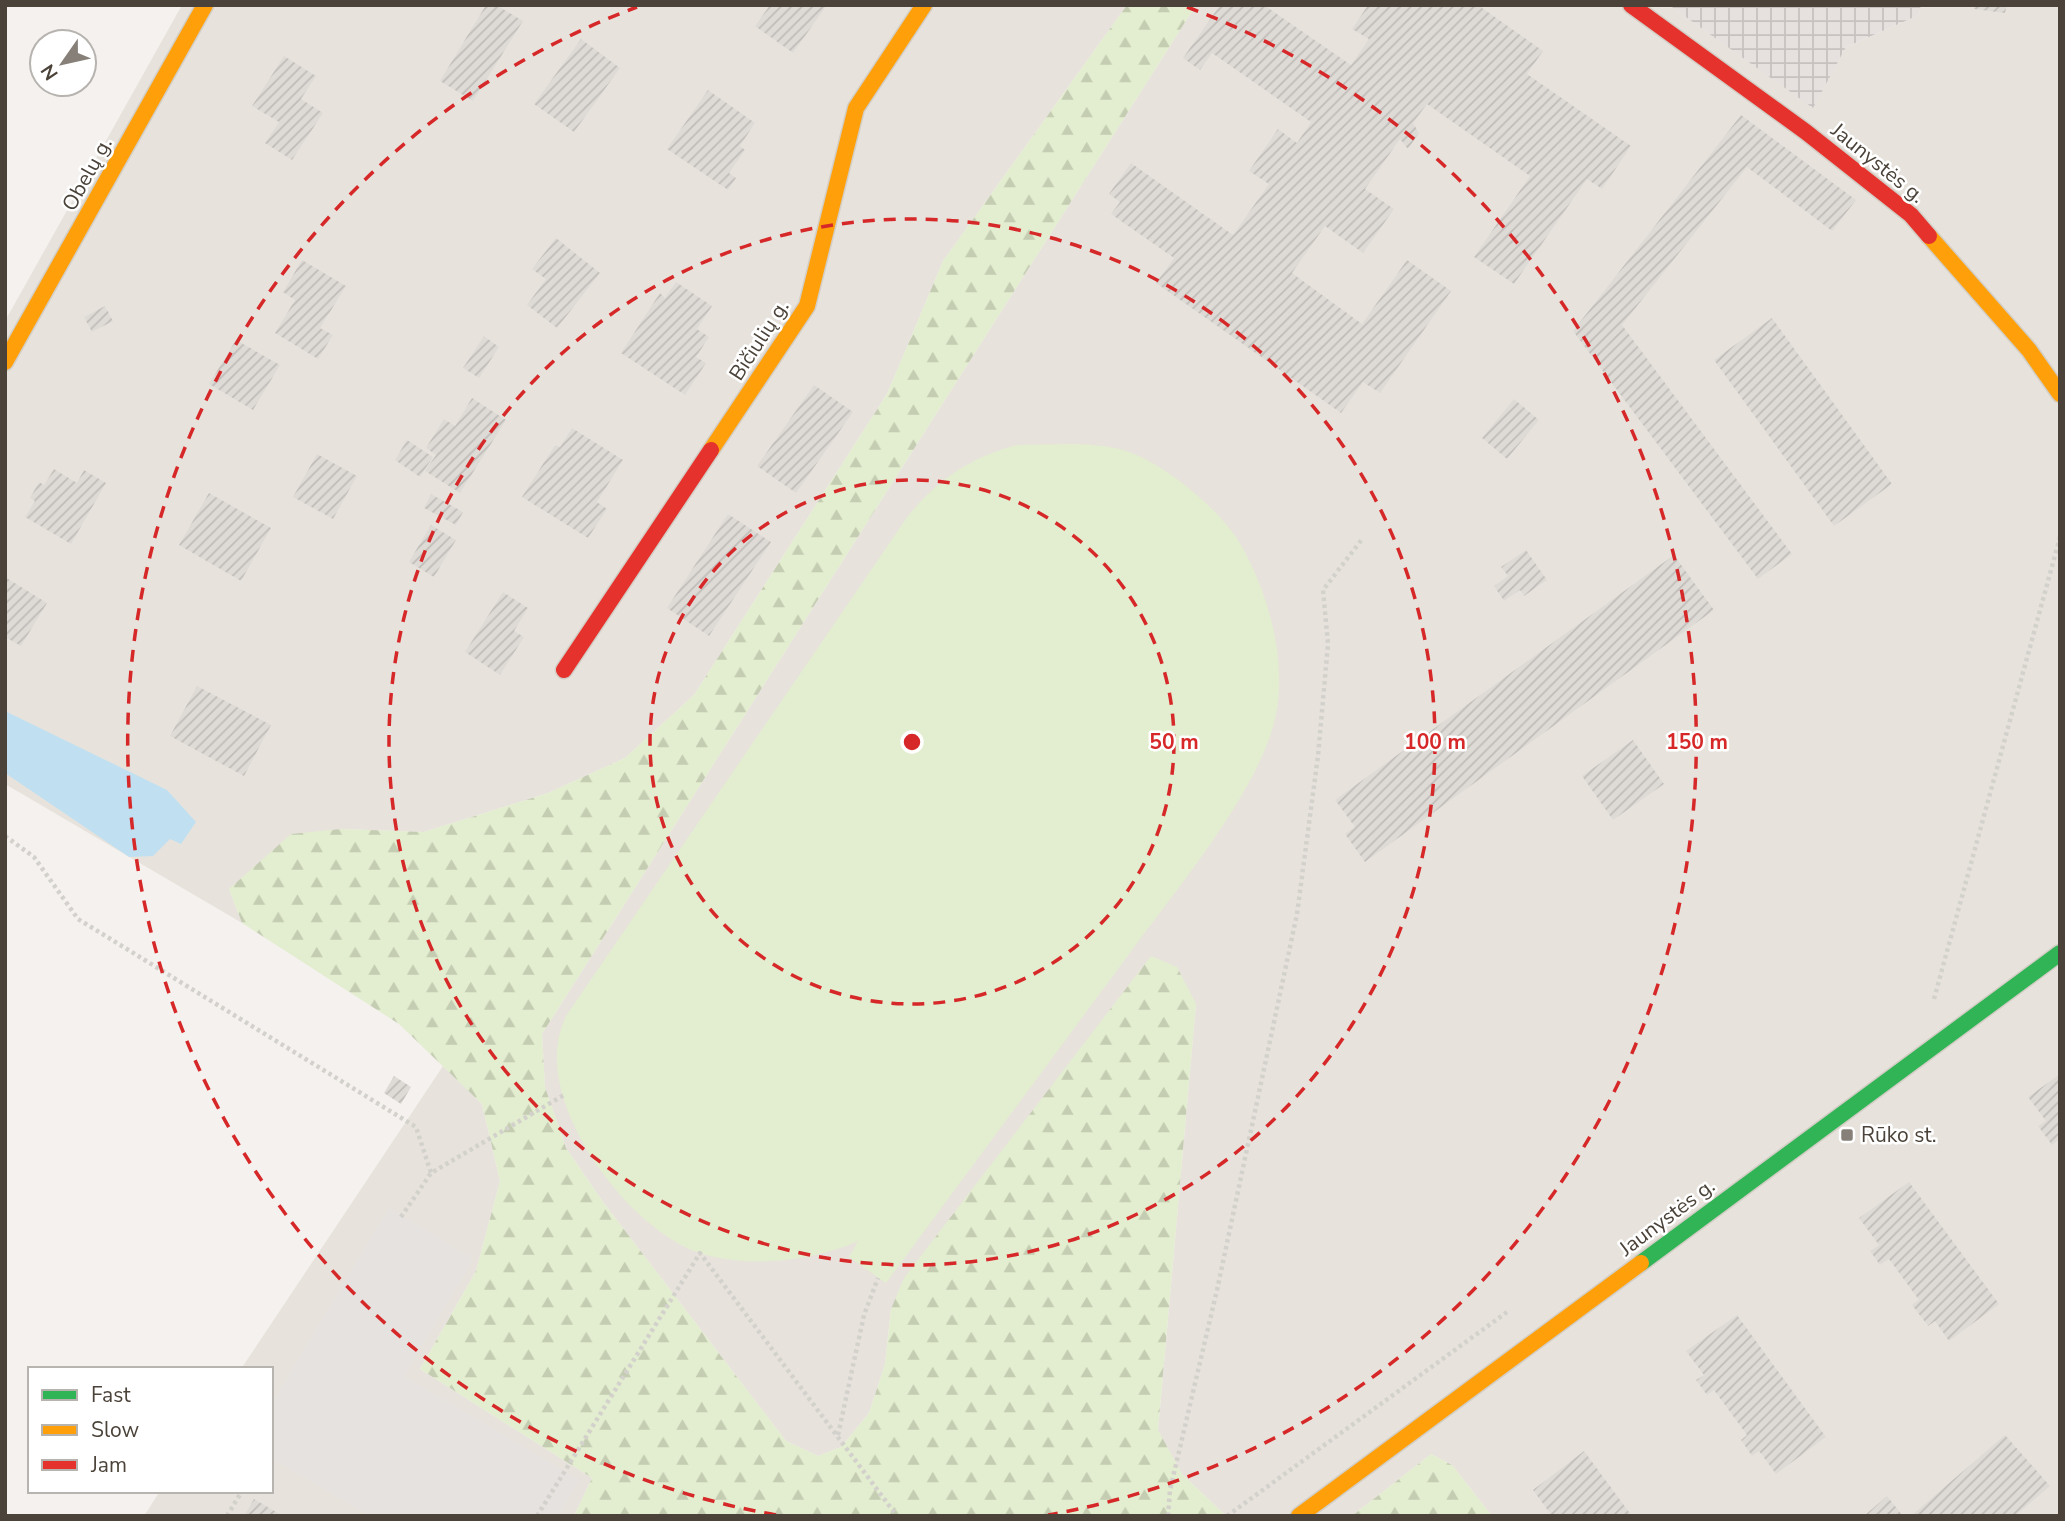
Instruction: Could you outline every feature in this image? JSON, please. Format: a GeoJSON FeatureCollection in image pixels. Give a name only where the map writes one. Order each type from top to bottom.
{"type":"FeatureCollection","features":[{"type":"Feature","properties":{"kind":"street","name":"Obelų g."},"geometry":{"type":"LineString","coordinates":[[5,362],[205,5]]}},
{"type":"Feature","properties":{"kind":"street","name":"Bičiulių g."},"geometry":{"type":"LineString","coordinates":[[564,670],[807,306],[856,108],[924,5]]}},
{"type":"Feature","properties":{"kind":"street","name":"Jaunystės g."},"geometry":{"type":"LineString","coordinates":[[1631,5],[1806,132],[1911,215],[2029,350],[2060,394]]}},
{"type":"Feature","properties":{"kind":"street","name":"Jaunystės g."},"geometry":{"type":"LineString","coordinates":[[1299,1516],[2060,953]]}},
{"type":"Feature","properties":{"kind":"path"},"geometry":{"type":"LineString","coordinates":[[1933,1001],[2060,537]]}},
{"type":"Feature","properties":{"kind":"path"},"geometry":{"type":"LineString","coordinates":[[1168,1516],[1170,1490],[1220,1276],[1297,914],[1318,756],[1328,643],[1323,590],[1363,538]]}},
{"type":"Feature","properties":{"kind":"path"},"geometry":{"type":"LineString","coordinates":[[5,836],[34,857],[78,919],[416,1127],[431,1173]]}},
{"type":"Feature","properties":{"kind":"path"},"geometry":{"type":"LineString","coordinates":[[401,1217],[431,1173],[564,1095]]}},
{"type":"Feature","properties":{"kind":"path"},"geometry":{"type":"LineString","coordinates":[[537,1516],[700,1253],[897,1516]]}},
{"type":"Feature","properties":{"kind":"path"},"geometry":{"type":"LineString","coordinates":[[838,1435],[864,1315],[878,1278]]}},
{"type":"Feature","properties":{"kind":"path"},"geometry":{"type":"LineString","coordinates":[[227,1516],[241,1493]]}},
{"type":"Feature","properties":{"kind":"shaded area"},"geometry":{"type":"Polygon","coordinates":[[[182,5],[1127,5],[943,261],[887,394],[694,695],[625,758],[548,793],[424,832],[341,829],[229,889],[242,923],[5,784],[5,321],[182,5]]]}},
{"type":"Feature","properties":{"kind":"shaded area"},"geometry":{"type":"Polygon","coordinates":[[[1196,5],[1669,5],[1813,107],[1846,47],[1919,15],[1921,5],[2060,5],[2060,1516],[1492,1516],[1452,1465],[1431,1454],[1352,1516],[1226,1516],[1182,1474],[1158,1431],[1196,1004],[891,1309],[885,1364],[869,1413],[841,1447],[818,1456],[786,1441],[603,1202],[566,1148],[545,1087],[542,1034],[1196,5]]]}},
{"type":"Feature","properties":{"kind":"shaded area"},"geometry":{"type":"Polygon","coordinates":[[[1669,5],[1921,5],[1919,15],[1846,47],[1813,108],[1669,5]]]}},
{"type":"Feature","properties":{"kind":"shaded area"},"geometry":{"type":"Polygon","coordinates":[[[443,1066],[482,1104],[500,1181],[476,1271],[420,1369],[592,1478],[574,1516],[144,1516],[159,1493],[273,1493],[273,1367],[242,1367],[443,1066]]]}},
{"type":"Feature","properties":{"kind":"shaded area"},"geometry":{"type":"Polygon","coordinates":[[[389,1208],[473,1259],[404,1376],[579,1480],[558,1516],[370,1516],[273,1459],[273,1402],[389,1208]]]}},
{"type":"Feature","properties":{"kind":"green space"},"geometry":{"type":"Polygon","coordinates":[[[1127,5],[1196,5],[542,1034],[545,1087],[566,1148],[603,1202],[786,1441],[818,1456],[841,1447],[869,1413],[885,1364],[891,1309],[904,1278],[1151,956],[1177,967],[1196,1004],[1158,1430],[1182,1474],[1226,1516],[574,1516],[592,1478],[420,1369],[476,1271],[500,1181],[482,1104],[399,1024],[242,923],[229,889],[291,834],[341,829],[424,832],[548,793],[625,758],[694,695],[887,394],[943,261],[1127,5]]]}},
{"type":"Feature","properties":{"kind":"green space"},"geometry":{"type":"Polygon","coordinates":[[[1016,445],[1097,445],[1123,450],[1172,476],[1205,502],[1232,531],[1260,585],[1277,652],[1278,697],[1275,719],[1266,747],[1252,777],[1214,839],[886,1283],[849,1257],[858,1241],[821,1254],[779,1260],[736,1260],[697,1252],[671,1239],[645,1219],[597,1166],[579,1135],[565,1103],[558,1072],[558,1042],[566,1016],[908,516],[931,491],[956,472],[984,456],[1016,445]]]}},
{"type":"Feature","properties":{"kind":"green space"},"geometry":{"type":"Polygon","coordinates":[[[1431,1454],[1452,1465],[1492,1516],[1352,1516],[1431,1454]]]}},
{"type":"Feature","properties":{"kind":"water"},"geometry":{"type":"Polygon","coordinates":[[[5,711],[167,790],[196,822],[181,844],[170,839],[153,856],[129,857],[5,773],[5,711]]]}},
{"type":"Feature","properties":{"kind":"building"},"geometry":{"type":"Polygon","coordinates":[[[486,5],[496,5],[523,21],[473,101],[440,81],[486,5]]]}},
{"type":"Feature","properties":{"kind":"building"},"geometry":{"type":"Polygon","coordinates":[[[770,5],[827,5],[793,53],[755,26],[770,5]]]}},
{"type":"Feature","properties":{"kind":"building"},"geometry":{"type":"Polygon","coordinates":[[[1220,5],[1264,5],[1351,65],[1369,39],[1352,29],[1368,5],[1478,5],[1543,51],[1527,74],[1631,146],[1602,189],[1587,179],[1514,284],[1474,257],[1530,176],[1427,104],[1413,123],[1419,133],[1408,149],[1400,139],[1365,189],[1394,209],[1363,253],[1325,226],[1292,273],[1362,324],[1407,260],[1451,291],[1380,393],[1363,382],[1341,413],[1156,283],[1174,258],[1111,214],[1120,202],[1109,194],[1131,163],[1233,235],[1269,184],[1249,171],[1278,129],[1297,143],[1311,122],[1212,53],[1200,70],[1183,58],[1220,5]]]}},
{"type":"Feature","properties":{"kind":"building"},"geometry":{"type":"Polygon","coordinates":[[[1975,5],[2007,5],[2005,13],[1974,9],[1975,5]]]}},
{"type":"Feature","properties":{"kind":"building"},"geometry":{"type":"Polygon","coordinates":[[[581,39],[620,68],[574,132],[534,104],[581,39]]]}},
{"type":"Feature","properties":{"kind":"building"},"geometry":{"type":"Polygon","coordinates":[[[284,56],[316,76],[301,99],[323,113],[292,160],[265,143],[279,122],[252,106],[284,56]]]}},
{"type":"Feature","properties":{"kind":"building"},"geometry":{"type":"Polygon","coordinates":[[[708,90],[755,123],[740,146],[745,150],[729,173],[736,178],[728,190],[667,149],[708,90]]]}},
{"type":"Feature","properties":{"kind":"building"},"geometry":{"type":"Polygon","coordinates":[[[1741,115],[1856,200],[1832,231],[1747,167],[1622,325],[1792,554],[1758,579],[1573,331],[1741,115]]]}},
{"type":"Feature","properties":{"kind":"building"},"geometry":{"type":"Polygon","coordinates":[[[556,238],[600,273],[557,328],[527,305],[546,279],[532,269],[556,238]]]}},
{"type":"Feature","properties":{"kind":"building"},"geometry":{"type":"Polygon","coordinates":[[[302,260],[346,286],[320,328],[333,335],[318,359],[275,333],[295,300],[283,292],[302,260]]]}},
{"type":"Feature","properties":{"kind":"building"},"geometry":{"type":"Polygon","coordinates":[[[676,282],[712,306],[697,329],[709,337],[696,357],[706,363],[685,395],[621,353],[660,293],[665,298],[676,282]]]}},
{"type":"Feature","properties":{"kind":"building"},"geometry":{"type":"Polygon","coordinates":[[[105,306],[113,321],[92,332],[84,317],[105,306]]]}},
{"type":"Feature","properties":{"kind":"building"},"geometry":{"type":"Polygon","coordinates":[[[1772,318],[1892,484],[1834,526],[1714,360],[1772,318]]]}},
{"type":"Feature","properties":{"kind":"building"},"geometry":{"type":"Polygon","coordinates":[[[484,336],[499,347],[479,378],[463,368],[484,336]]]}},
{"type":"Feature","properties":{"kind":"building"},"geometry":{"type":"Polygon","coordinates":[[[236,340],[280,365],[253,410],[209,384],[236,340]]]}},
{"type":"Feature","properties":{"kind":"building"},"geometry":{"type":"Polygon","coordinates":[[[814,385],[853,412],[796,493],[757,466],[814,385]]]}},
{"type":"Feature","properties":{"kind":"building"},"geometry":{"type":"Polygon","coordinates":[[[472,398],[506,420],[460,493],[425,471],[436,455],[426,448],[444,419],[455,426],[472,398]]]}},
{"type":"Feature","properties":{"kind":"building"},"geometry":{"type":"Polygon","coordinates":[[[1514,399],[1539,420],[1507,459],[1482,438],[1514,399]]]}},
{"type":"Feature","properties":{"kind":"building"},"geometry":{"type":"Polygon","coordinates":[[[572,428],[623,460],[597,502],[607,509],[588,538],[522,497],[555,445],[560,447],[572,428]]]}},
{"type":"Feature","properties":{"kind":"building"},"geometry":{"type":"Polygon","coordinates":[[[407,440],[433,457],[420,477],[395,460],[407,440]]]}},
{"type":"Feature","properties":{"kind":"building"},"geometry":{"type":"Polygon","coordinates":[[[317,454],[357,476],[333,519],[293,497],[317,454]]]}},
{"type":"Feature","properties":{"kind":"building"},"geometry":{"type":"Polygon","coordinates":[[[54,469],[77,483],[84,470],[106,483],[71,544],[25,517],[35,501],[30,498],[39,482],[44,485],[54,469]]]}},
{"type":"Feature","properties":{"kind":"building"},"geometry":{"type":"Polygon","coordinates":[[[209,493],[271,528],[241,581],[179,545],[209,493]]]}},
{"type":"Feature","properties":{"kind":"building"},"geometry":{"type":"Polygon","coordinates":[[[431,494],[463,512],[456,525],[424,508],[431,494]]]}},
{"type":"Feature","properties":{"kind":"building"},"geometry":{"type":"Polygon","coordinates":[[[728,514],[771,542],[709,636],[667,608],[728,514]]]}},
{"type":"Feature","properties":{"kind":"building"},"geometry":{"type":"Polygon","coordinates":[[[431,525],[456,540],[434,577],[409,562],[431,525]]]}},
{"type":"Feature","properties":{"kind":"building"},"geometry":{"type":"Polygon","coordinates":[[[1526,550],[1547,580],[1524,596],[1520,590],[1504,601],[1494,586],[1508,576],[1501,567],[1526,550]]]}},
{"type":"Feature","properties":{"kind":"building"},"geometry":{"type":"Polygon","coordinates":[[[1674,555],[1714,610],[1365,862],[1345,834],[1355,827],[1335,800],[1674,555]]]}},
{"type":"Feature","properties":{"kind":"building"},"geometry":{"type":"Polygon","coordinates":[[[5,577],[47,603],[21,646],[5,637],[5,577]]]}},
{"type":"Feature","properties":{"kind":"building"},"geometry":{"type":"Polygon","coordinates":[[[503,592],[528,608],[514,631],[524,637],[500,675],[465,652],[503,592]]]}},
{"type":"Feature","properties":{"kind":"building"},"geometry":{"type":"Polygon","coordinates":[[[197,686],[271,725],[244,776],[170,736],[197,686]]]}},
{"type":"Feature","properties":{"kind":"building"},"geometry":{"type":"Polygon","coordinates":[[[1633,740],[1664,784],[1613,820],[1582,776],[1633,740]]]}},
{"type":"Feature","properties":{"kind":"building"},"geometry":{"type":"Polygon","coordinates":[[[2060,1074],[2060,1143],[2058,1140],[2052,1145],[2038,1126],[2046,1121],[2028,1097],[2060,1074]]]}},
{"type":"Feature","properties":{"kind":"building"},"geometry":{"type":"Polygon","coordinates":[[[394,1076],[411,1087],[401,1104],[384,1093],[394,1076]]]}},
{"type":"Feature","properties":{"kind":"building"},"geometry":{"type":"Polygon","coordinates":[[[1909,1182],[1999,1304],[1949,1341],[1935,1321],[1928,1326],[1912,1305],[1919,1300],[1889,1259],[1880,1265],[1870,1251],[1879,1245],[1859,1218],[1909,1182]]]}},
{"type":"Feature","properties":{"kind":"building"},"geometry":{"type":"Polygon","coordinates":[[[1737,1315],[1826,1437],[1776,1474],[1759,1451],[1752,1456],[1741,1440],[1747,1435],[1714,1390],[1707,1395],[1696,1380],[1704,1375],[1686,1351],[1737,1315]]]}},
{"type":"Feature","properties":{"kind":"building"},"geometry":{"type":"Polygon","coordinates":[[[2005,1435],[2050,1486],[2015,1516],[1911,1516],[2005,1435]]]}},
{"type":"Feature","properties":{"kind":"building"},"geometry":{"type":"Polygon","coordinates":[[[1584,1451],[1632,1516],[1552,1516],[1533,1490],[1584,1451]]]}},
{"type":"Feature","properties":{"kind":"building"},"geometry":{"type":"Polygon","coordinates":[[[1887,1496],[1903,1516],[1864,1516],[1887,1496]]]}},
{"type":"Feature","properties":{"kind":"building"},"geometry":{"type":"Polygon","coordinates":[[[254,1499],[283,1516],[244,1516],[254,1499]]]}},
{"type":"Feature","properties":{"kind":"traffic: fast"},"geometry":{"type":"LineString","coordinates":[[1641,1263],[2060,953]]}},
{"type":"Feature","properties":{"kind":"traffic: slow"},"geometry":{"type":"LineString","coordinates":[[5,362],[205,5]]}},
{"type":"Feature","properties":{"kind":"traffic: slow"},"geometry":{"type":"LineString","coordinates":[[711,450],[807,306],[856,108],[924,5]]}},
{"type":"Feature","properties":{"kind":"traffic: slow"},"geometry":{"type":"LineString","coordinates":[[1929,236],[2029,350],[2060,394]]}},
{"type":"Feature","properties":{"kind":"traffic: slow"},"geometry":{"type":"LineString","coordinates":[[1299,1516],[1641,1263]]}},
{"type":"Feature","properties":{"kind":"traffic: jam"},"geometry":{"type":"LineString","coordinates":[[1631,5],[1806,132],[1911,215],[1929,236]]}},
{"type":"Feature","properties":{"kind":"traffic: jam"},"geometry":{"type":"LineString","coordinates":[[564,670],[711,450]]}},
{"type":"Feature","properties":{"kind":"place","name":"Rūko st."},"geometry":{"type":"Point","coordinates":[1847,1135]}}]}
